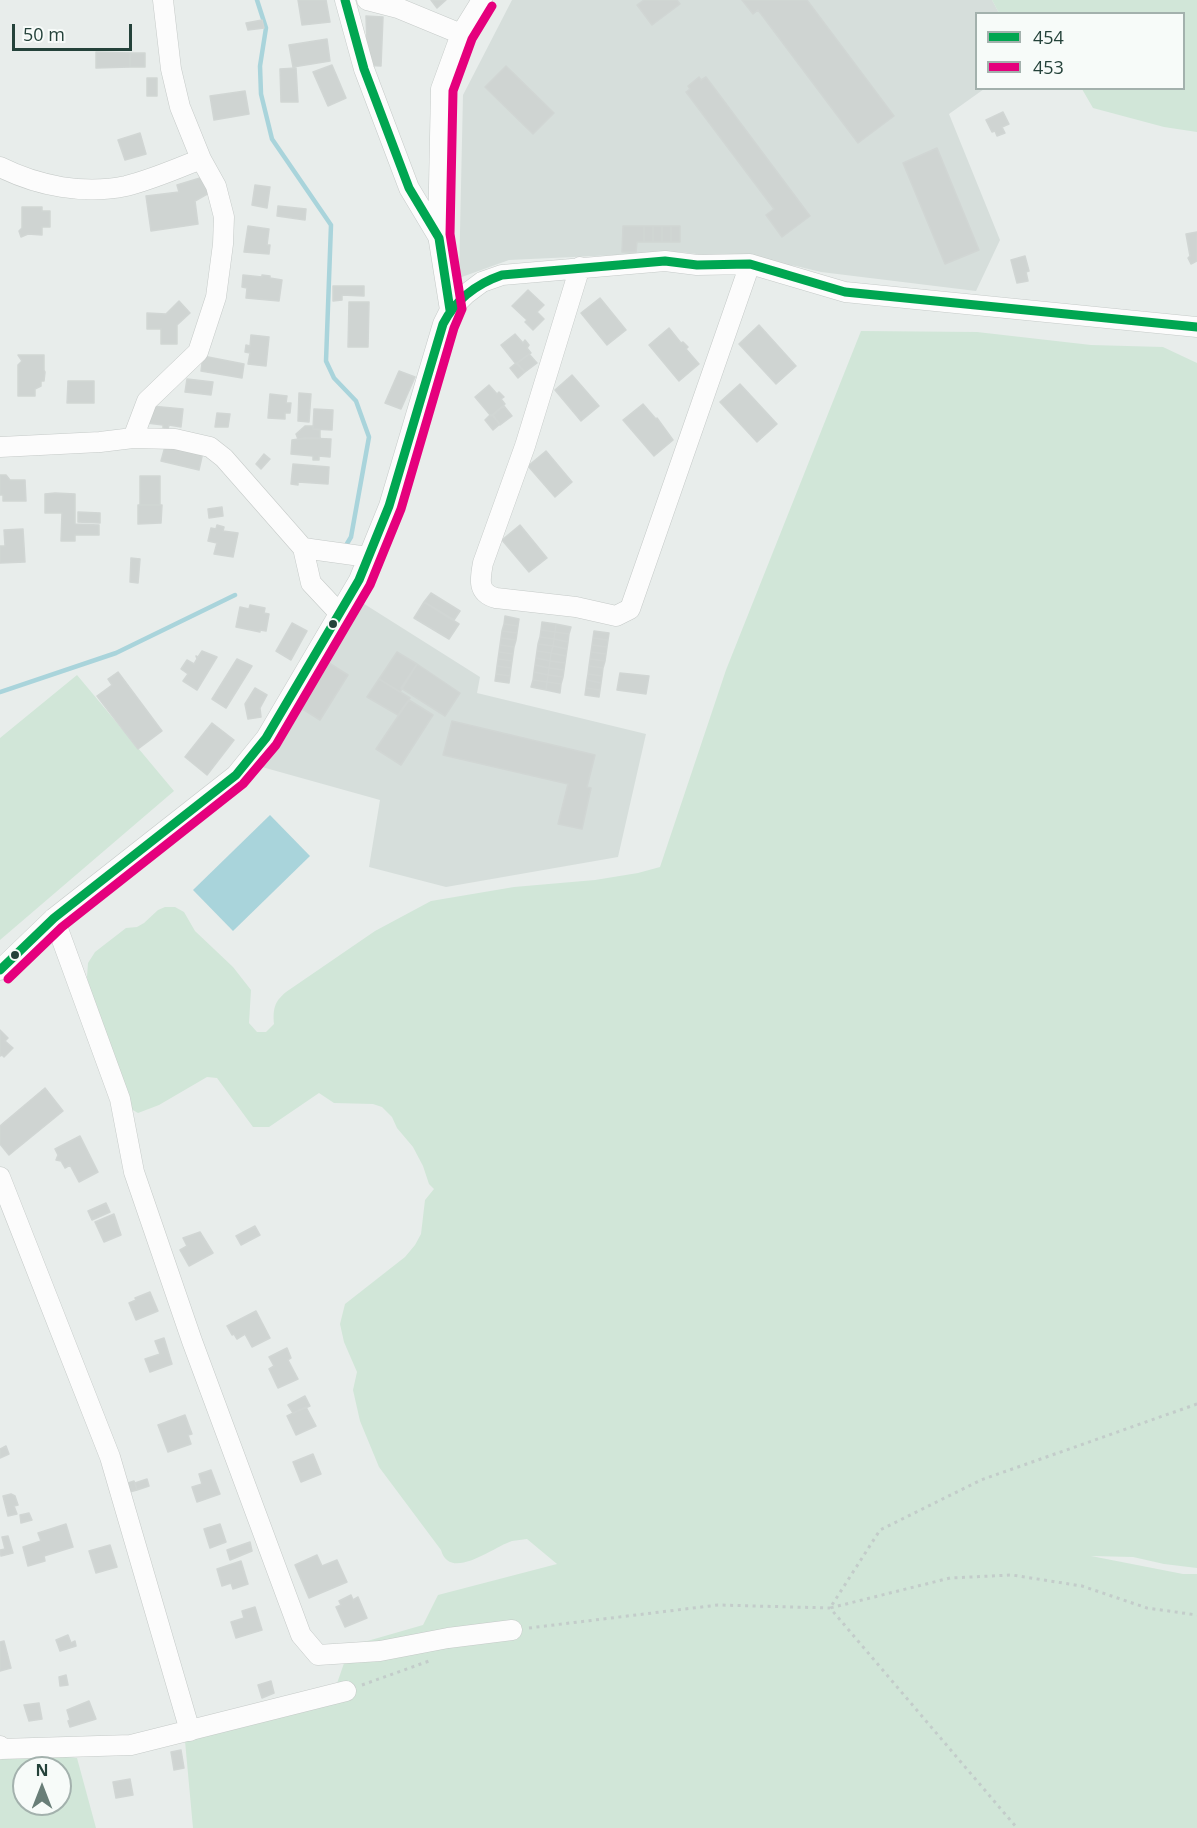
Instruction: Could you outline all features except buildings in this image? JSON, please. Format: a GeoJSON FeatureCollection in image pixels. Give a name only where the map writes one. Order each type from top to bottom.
{"type":"FeatureCollection","features":[{"type":"Feature","properties":{"kind":"street"},"geometry":{"type":"LineString","coordinates":[[133,438],[147,401],[198,352],[216,297],[223,244],[224,217],[216,186],[201,159],[180,107],[171,69],[163,0]]}},
{"type":"Feature","properties":{"kind":"street"},"geometry":{"type":"LineString","coordinates":[[345,0],[364,69],[409,188],[439,238]]}},
{"type":"Feature","properties":{"kind":"street"},"geometry":{"type":"LineString","coordinates":[[367,0],[398,8],[461,34]]}},
{"type":"Feature","properties":{"kind":"street"},"geometry":{"type":"LineString","coordinates":[[450,310],[439,238],[441,89],[461,34],[482,0]]}},
{"type":"Feature","properties":{"kind":"street"},"geometry":{"type":"LineString","coordinates":[[0,167],[22,178],[90,190],[126,186],[201,159]]}},
{"type":"Feature","properties":{"kind":"street"},"geometry":{"type":"LineString","coordinates":[[0,970],[54,918],[236,775],[266,738],[359,580],[360,556],[389,506],[443,324],[450,310],[482,282],[502,275],[665,261],[698,265],[750,264],[845,292],[1197,327]]}},
{"type":"Feature","properties":{"kind":"street"},"geometry":{"type":"LineString","coordinates":[[580,267],[525,446],[486,554],[480,579],[482,589],[488,596],[576,607],[616,616],[630,609],[637,593],[660,520],[750,264]]}},
{"type":"Feature","properties":{"kind":"street"},"geometry":{"type":"LineString","coordinates":[[0,447],[133,438],[175,439],[210,447],[224,458],[307,565],[340,614]]}},
{"type":"Feature","properties":{"kind":"street"},"geometry":{"type":"LineString","coordinates":[[307,565],[328,551],[360,556]]}},
{"type":"Feature","properties":{"kind":"street"},"geometry":{"type":"LineString","coordinates":[[54,918],[120,1099],[134,1172],[192,1341],[301,1635],[318,1655],[380,1651],[448,1638],[512,1630]]}},
{"type":"Feature","properties":{"kind":"street"},"geometry":{"type":"LineString","coordinates":[[0,1177],[110,1457],[190,1731]]}},
{"type":"Feature","properties":{"kind":"street"},"geometry":{"type":"LineString","coordinates":[[0,1746],[1,1749],[131,1745],[346,1691]]}},
{"type":"Feature","properties":{"kind":"path"},"geometry":{"type":"LineString","coordinates":[[830,1608],[880,1530],[981,1480],[1197,1404]]}},
{"type":"Feature","properties":{"kind":"path"},"geometry":{"type":"LineString","coordinates":[[512,1630],[718,1605],[830,1608],[950,1578],[1012,1575],[1082,1586],[1147,1608],[1197,1616]]}},
{"type":"Feature","properties":{"kind":"path"},"geometry":{"type":"LineString","coordinates":[[830,1608],[1017,1828]]}},
{"type":"Feature","properties":{"kind":"path"},"geometry":{"type":"LineString","coordinates":[[346,1691],[435,1659]]}},
{"type":"Feature","properties":{"kind":"shaded area"},"geometry":{"type":"Polygon","coordinates":[[[512,0],[992,0],[998,12],[975,12],[975,90],[983,90],[949,114],[1000,240],[976,291],[680,252],[509,260],[459,278],[463,95],[512,0]]]}},
{"type":"Feature","properties":{"kind":"shaded area"},"geometry":{"type":"Polygon","coordinates":[[[358,600],[480,677],[477,693],[646,734],[618,857],[446,887],[369,867],[380,800],[262,767],[358,600]]]}},
{"type":"Feature","properties":{"kind":"green space"},"geometry":{"type":"Polygon","coordinates":[[[992,0],[1197,0],[1197,132],[1164,127],[1093,108],[1083,90],[1185,90],[1185,12],[998,12],[992,0]]]}},
{"type":"Feature","properties":{"kind":"green space"},"geometry":{"type":"Polygon","coordinates":[[[861,331],[977,332],[1091,345],[1163,347],[1197,363],[1197,1568],[1133,1557],[1091,1556],[1183,1574],[1197,1574],[1197,1828],[193,1828],[185,1741],[334,1692],[350,1646],[423,1625],[438,1595],[557,1564],[527,1539],[512,1541],[462,1563],[453,1563],[446,1559],[379,1467],[360,1421],[353,1390],[357,1372],[344,1342],[340,1324],[345,1304],[405,1257],[415,1245],[421,1234],[425,1200],[434,1189],[429,1184],[413,1147],[397,1128],[392,1117],[382,1107],[373,1104],[334,1103],[319,1093],[269,1127],[253,1127],[217,1078],[207,1077],[159,1105],[138,1113],[124,1105],[93,1010],[87,977],[88,963],[95,952],[126,928],[137,927],[165,907],[175,907],[184,912],[195,931],[233,967],[251,990],[249,1023],[257,1032],[266,1032],[274,1024],[274,1010],[279,999],[286,992],[375,931],[431,901],[514,887],[595,880],[660,867],[726,670],[861,331]]]}},
{"type":"Feature","properties":{"kind":"green space"},"geometry":{"type":"Polygon","coordinates":[[[77,675],[174,791],[0,940],[0,738],[77,675]]]}},
{"type":"Feature","properties":{"kind":"green space"},"geometry":{"type":"Polygon","coordinates":[[[37,1754],[57,1756],[12,1756],[12,1816],[72,1816],[72,1758],[77,1758],[96,1828],[0,1828],[0,1760],[10,1756],[37,1754]]]}},
{"type":"Feature","properties":{"kind":"water"},"geometry":{"type":"Polygon","coordinates":[[[270,815],[310,856],[233,931],[193,890],[270,815]]]}},
{"type":"Feature","properties":{"kind":"waterway"},"geometry":{"type":"LineString","coordinates":[[257,0],[266,28],[260,66],[261,94],[272,139],[331,225],[326,361],[334,378],[356,401],[369,437],[351,537],[345,547]]}},
{"type":"Feature","properties":{"kind":"waterway"},"geometry":{"type":"LineString","coordinates":[[0,692],[116,653],[235,595]]}},
{"type":"Feature","properties":{"kind":"transit line","name":"454"},"geometry":{"type":"LineString","coordinates":[[345,0],[364,69],[409,188],[439,238],[450,310]]}},
{"type":"Feature","properties":{"kind":"transit line","name":"453"},"geometry":{"type":"LineString","coordinates":[[8,979],[62,927],[243,784],[276,745],[370,585],[401,509],[454,328],[462,309],[450,234],[453,91],[472,39],[492,6]]}},
{"type":"Feature","properties":{"kind":"transit line","name":"454"},"geometry":{"type":"LineString","coordinates":[[0,970],[54,918],[236,775],[266,738],[359,580],[389,506],[443,324],[454,307],[484,283],[502,275],[665,261],[697,265],[750,264],[845,292],[1197,327]]}}]}
